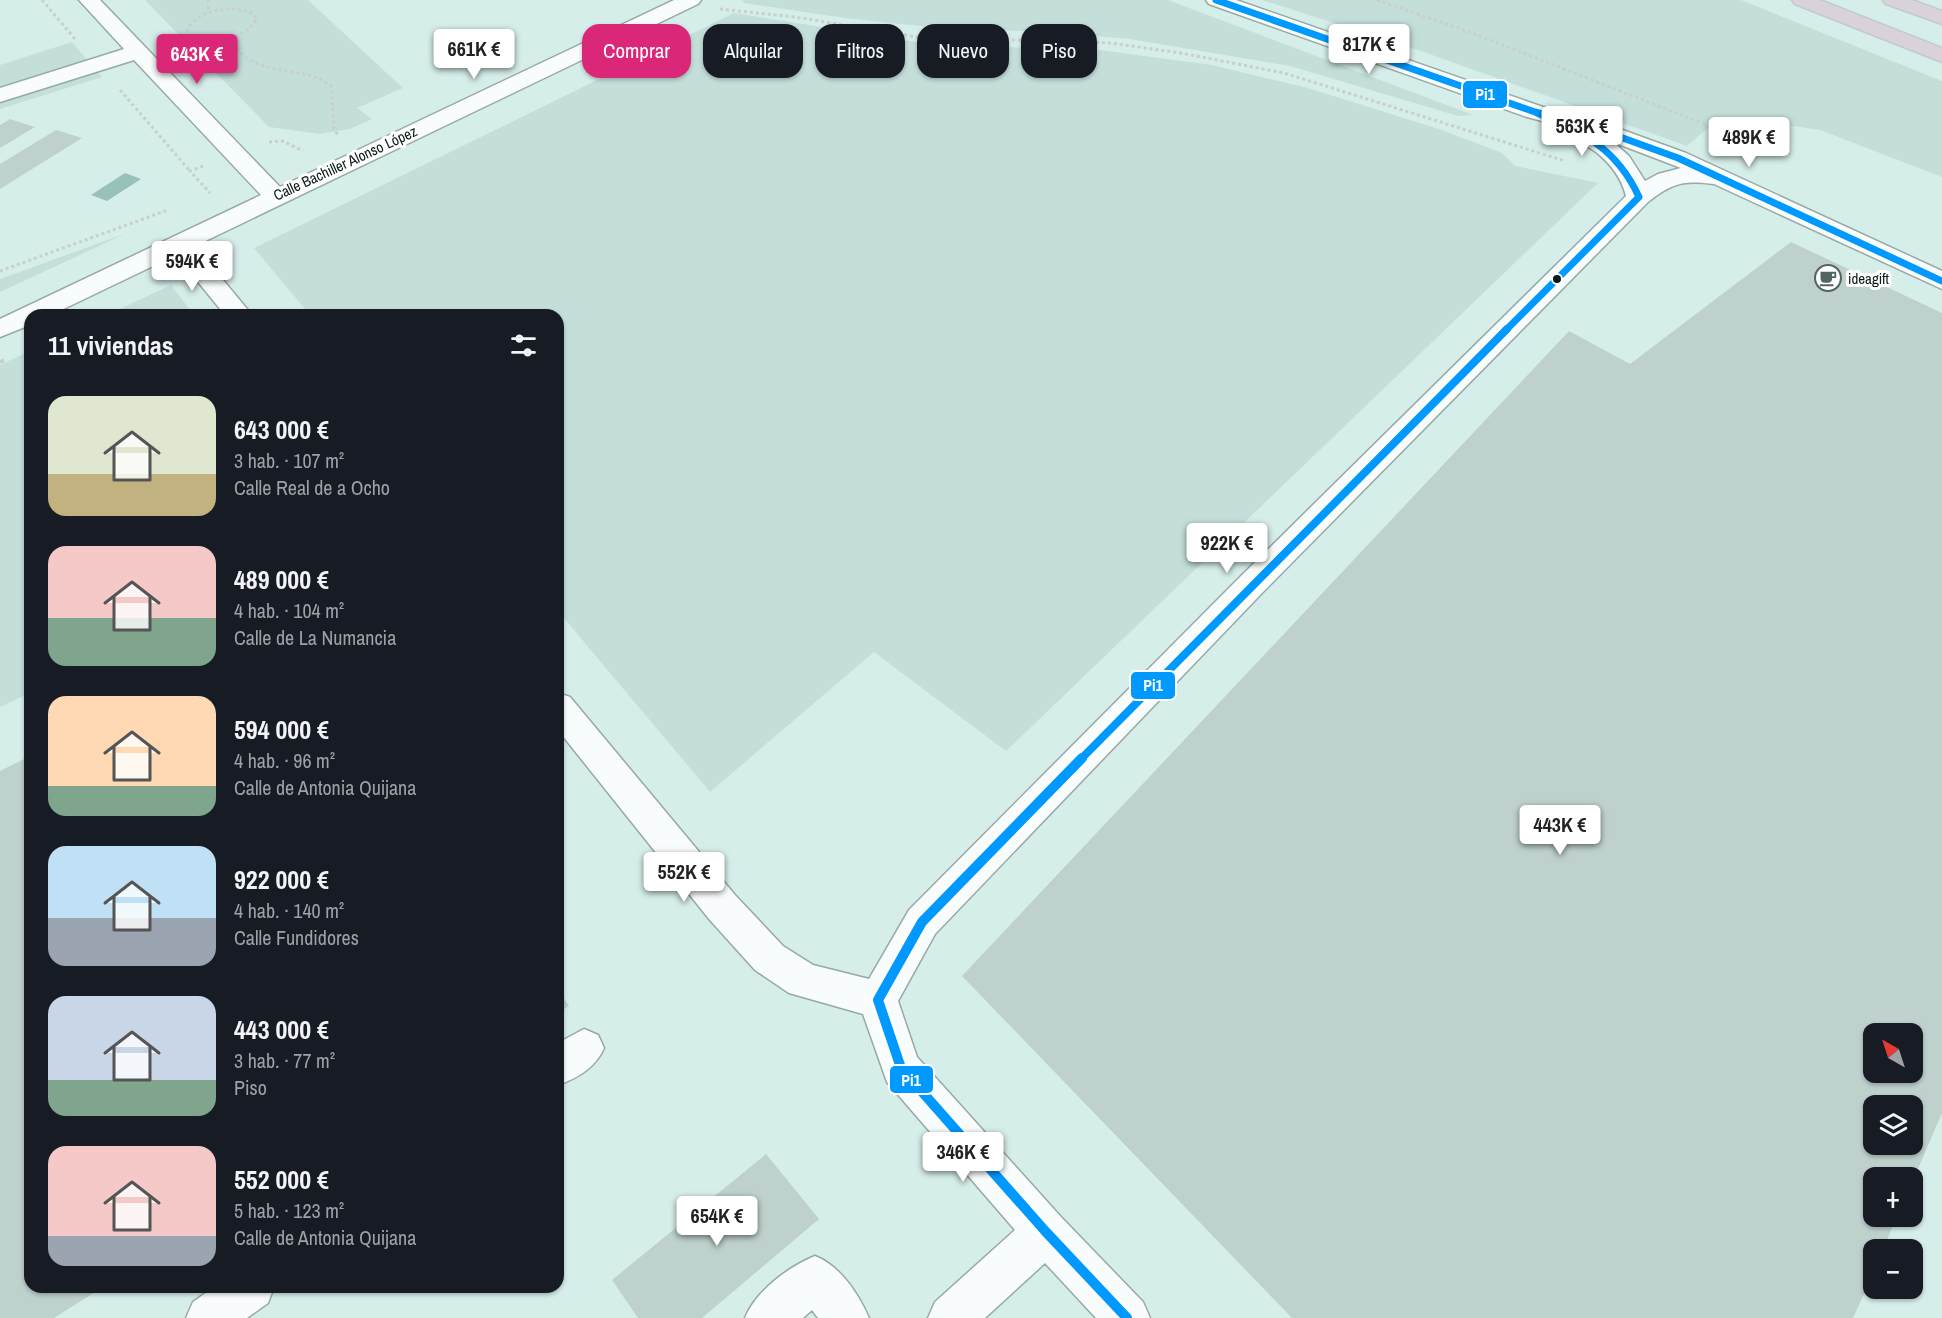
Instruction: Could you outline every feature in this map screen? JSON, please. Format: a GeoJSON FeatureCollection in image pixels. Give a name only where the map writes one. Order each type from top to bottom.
{"type":"FeatureCollection","features":[{"type":"Feature","properties":{"kind":"highway"},"geometry":{"type":"LineString","coordinates":[[1802,0],[1942,56]]}},
{"type":"Feature","properties":{"kind":"highway"},"geometry":{"type":"LineString","coordinates":[[1893,0],[1941,18]]}},
{"type":"Feature","properties":{"kind":"highway"},"geometry":{"type":"LineString","coordinates":[[1915,0],[1941,18]]}},
{"type":"Feature","properties":{"kind":"street"},"geometry":{"type":"LineString","coordinates":[[89,0],[275,196]]}},
{"type":"Feature","properties":{"kind":"street"},"geometry":{"type":"LineString","coordinates":[[1216,0],[1535,112],[1598,129],[1678,158],[1942,281]]}},
{"type":"Feature","properties":{"kind":"street","name":"Calle Bachiller Alonso López"},"geometry":{"type":"LineString","coordinates":[[41,309],[366,153],[701,4]]}},
{"type":"Feature","properties":{"kind":"street"},"geometry":{"type":"LineString","coordinates":[[0,95],[136,52]]}},
{"type":"Feature","properties":{"kind":"street"},"geometry":{"type":"LineString","coordinates":[[1535,112],[1589,137],[1615,153],[1634,184]]}},
{"type":"Feature","properties":{"kind":"street"},"geometry":{"type":"LineString","coordinates":[[1127,1318],[1046,1232],[901,1068],[878,1000],[922,922],[1252,584],[1634,184],[1656,183],[1669,176],[1691,174],[1717,177]]}},
{"type":"Feature","properties":{"kind":"street"},"geometry":{"type":"LineString","coordinates":[[179,242],[233,309]]}},
{"type":"Feature","properties":{"kind":"street","name":"Calle Bachiller Alonso López"},"geometry":{"type":"LineString","coordinates":[[0,329],[24,317]]}},
{"type":"Feature","properties":{"kind":"street"},"geometry":{"type":"LineString","coordinates":[[564,713],[722,907],[769,958],[804,980],[878,1000]]}},
{"type":"Feature","properties":{"kind":"street"},"geometry":{"type":"LineString","coordinates":[[951,1318],[1046,1232]]}},
{"type":"Feature","properties":{"kind":"street"},"geometry":{"type":"LineString","coordinates":[[768,1318],[815,1278],[846,1318]]}},
{"type":"Feature","properties":{"kind":"street"},"geometry":{"type":"LineString","coordinates":[[209,1318],[244,1293]]}},
{"type":"Feature","properties":{"kind":"path"},"geometry":{"type":"LineString","coordinates":[[208,0],[209,12]]}},
{"type":"Feature","properties":{"kind":"path"},"geometry":{"type":"LineString","coordinates":[[1377,0],[1467,31],[1748,141]]}},
{"type":"Feature","properties":{"kind":"path"},"geometry":{"type":"LineString","coordinates":[[701,4],[918,37],[1110,43],[1181,53],[1284,73],[1590,168],[1634,184]]}},
{"type":"Feature","properties":{"kind":"path"},"geometry":{"type":"LineString","coordinates":[[239,9],[255,14],[257,19],[250,30],[229,39],[205,41],[189,35],[187,30],[189,24],[209,12],[239,9]]}},
{"type":"Feature","properties":{"kind":"path"},"geometry":{"type":"LineString","coordinates":[[229,39],[246,57],[270,68],[318,76],[331,86],[334,129],[339,137],[366,153]]}},
{"type":"Feature","properties":{"kind":"path"},"geometry":{"type":"LineString","coordinates":[[201,198],[220,191]]}},
{"type":"Feature","properties":{"kind":"path"},"geometry":{"type":"LineString","coordinates":[[0,271],[169,210]]}},
{"type":"Feature","properties":{"kind":"shaded area"},"geometry":{"type":"Polygon","coordinates":[[[145,0],[308,0],[403,88],[357,108],[372,119],[350,129],[319,134],[269,127],[145,0]]]}},
{"type":"Feature","properties":{"kind":"shaded area"},"geometry":{"type":"Polygon","coordinates":[[[742,0],[1168,0],[1473,115],[1458,116],[1290,66],[1130,39],[1097,36],[1097,24],[1021,24],[1021,31],[1009,31],[1009,24],[917,26],[744,3],[742,0]]]}},
{"type":"Feature","properties":{"kind":"shaded area"},"geometry":{"type":"Polygon","coordinates":[[[1262,0],[1741,0],[1942,81],[1942,177],[1820,130],[1732,117],[1709,127],[1687,146],[1418,50],[1262,0]]]}},
{"type":"Feature","properties":{"kind":"shaded area"},"geometry":{"type":"Polygon","coordinates":[[[734,13],[815,26],[815,78],[905,78],[905,40],[917,42],[917,78],[1009,78],[1009,47],[1021,48],[1021,78],[1097,78],[1097,50],[1212,65],[1308,88],[1439,129],[1502,153],[1515,166],[1598,183],[1006,751],[874,652],[710,792],[564,618],[564,309],[305,309],[254,248],[601,78],[691,78],[691,34],[703,28],[703,78],[803,78],[803,24],[712,24],[734,13]]]}},
{"type":"Feature","properties":{"kind":"shaded area"},"geometry":{"type":"Polygon","coordinates":[[[72,42],[102,77],[0,109],[0,65],[72,42]]]}},
{"type":"Feature","properties":{"kind":"shaded area"},"geometry":{"type":"Polygon","coordinates":[[[125,173],[141,179],[107,201],[91,195],[125,173]]]}},
{"type":"Feature","properties":{"kind":"shaded area"},"geometry":{"type":"Polygon","coordinates":[[[127,233],[0,292],[0,279],[127,233]]]}},
{"type":"Feature","properties":{"kind":"shaded area"},"geometry":{"type":"Polygon","coordinates":[[[171,285],[189,309],[120,309],[171,285]]]}},
{"type":"Feature","properties":{"kind":"shaded area"},"geometry":{"type":"Polygon","coordinates":[[[24,354],[24,696],[0,707],[0,365],[24,354]]]}},
{"type":"Feature","properties":{"kind":"building"},"geometry":{"type":"Polygon","coordinates":[[[10,119],[35,127],[0,148],[0,125],[10,119]]]}},
{"type":"Feature","properties":{"kind":"building"},"geometry":{"type":"Polygon","coordinates":[[[56,130],[82,138],[0,189],[0,164],[56,130]]]}},
{"type":"Feature","properties":{"kind":"building"},"geometry":{"type":"Polygon","coordinates":[[[1791,242],[1942,313],[1942,1113],[1919,1167],[1863,1167],[1863,1227],[1892,1227],[1888,1239],[1863,1239],[1863,1296],[1853,1318],[1292,1318],[962,976],[1569,331],[1630,364],[1791,242]]]}},
{"type":"Feature","properties":{"kind":"building"},"geometry":{"type":"Polygon","coordinates":[[[24,759],[24,1293],[94,1293],[54,1318],[0,1318],[0,771],[24,759]]]}},
{"type":"Feature","properties":{"kind":"building"},"geometry":{"type":"Polygon","coordinates":[[[564,998],[569,1006],[564,1009],[564,998]]]}},
{"type":"Feature","properties":{"kind":"building"},"geometry":{"type":"Polygon","coordinates":[[[766,1154],[819,1219],[702,1318],[638,1318],[612,1280],[766,1154]]]}},
{"type":"Feature","properties":{"kind":"transit line","name":"Pi1"},"geometry":{"type":"LineString","coordinates":[[1216,0],[1535,112],[1598,129],[1678,158],[1942,281]]}},
{"type":"Feature","properties":{"kind":"transit line","name":"Pi1"},"geometry":{"type":"LineString","coordinates":[[1127,1318],[1046,1232],[901,1068],[878,1000],[922,922],[1252,584],[1639,197],[1631,179],[1621,165],[1598,143],[1584,134],[1535,112]]}},
{"type":"Feature","properties":{"kind":"place","name":"ideagift"},"geometry":{"type":"Point","coordinates":[1828,278]}}]}
